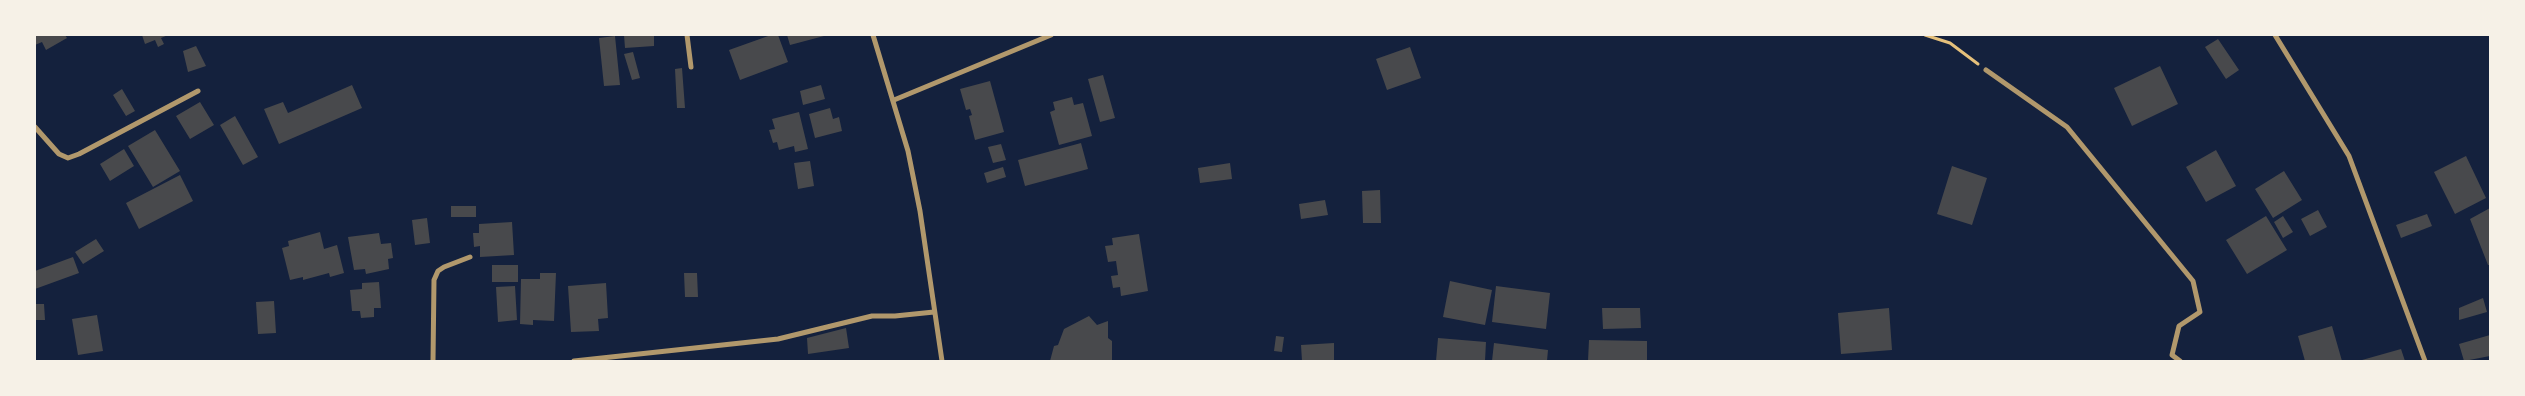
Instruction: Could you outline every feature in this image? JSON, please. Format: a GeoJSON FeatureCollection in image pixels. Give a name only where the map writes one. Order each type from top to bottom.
{"type":"FeatureCollection","features":[{"type":"Feature","properties":{"kind":"street"},"geometry":{"type":"LineString","coordinates":[[687,35],[691,66]]}},
{"type":"Feature","properties":{"kind":"street"},"geometry":{"type":"LineString","coordinates":[[873,35],[908,151],[920,211],[942,361]]}},
{"type":"Feature","properties":{"kind":"street"},"geometry":{"type":"LineString","coordinates":[[894,100],[1051,35]]}},
{"type":"Feature","properties":{"kind":"street"},"geometry":{"type":"LineString","coordinates":[[2275,35],[2349,156],[2425,361]]}},
{"type":"Feature","properties":{"kind":"street"},"geometry":{"type":"LineString","coordinates":[[1986,70],[2067,127],[2193,281],[2200,312],[2179,326],[2172,355],[2180,361]]}},
{"type":"Feature","properties":{"kind":"street"},"geometry":{"type":"LineString","coordinates":[[35,127],[58,154],[68,158],[87,150],[198,91]]}},
{"type":"Feature","properties":{"kind":"street"},"geometry":{"type":"LineString","coordinates":[[433,361],[434,280],[438,271],[470,257]]}},
{"type":"Feature","properties":{"kind":"street"},"geometry":{"type":"LineString","coordinates":[[574,361],[778,339],[872,316],[901,316],[934,312]]}},
{"type":"Feature","properties":{"kind":"path"},"geometry":{"type":"LineString","coordinates":[[1925,35],[1950,43],[1986,70]]}},
{"type":"Feature","properties":{"kind":"building"},"geometry":{"type":"Polygon","coordinates":[[[35,35],[65,35],[67,38],[46,50],[42,42],[35,45],[35,35]]]}},
{"type":"Feature","properties":{"kind":"building"},"geometry":{"type":"Polygon","coordinates":[[[142,35],[168,35],[161,38],[164,44],[158,47],[155,40],[145,44],[142,35]]]}},
{"type":"Feature","properties":{"kind":"building"},"geometry":{"type":"Polygon","coordinates":[[[624,35],[654,35],[654,46],[625,48],[624,35]]]}},
{"type":"Feature","properties":{"kind":"building"},"geometry":{"type":"Polygon","coordinates":[[[771,35],[778,35],[788,62],[740,80],[729,50],[771,35]]]}},
{"type":"Feature","properties":{"kind":"building"},"geometry":{"type":"Polygon","coordinates":[[[787,35],[824,35],[824,36],[790,45],[787,35]]]}},
{"type":"Feature","properties":{"kind":"building"},"geometry":{"type":"Polygon","coordinates":[[[615,36],[620,85],[604,86],[599,38],[615,36]]]}},
{"type":"Feature","properties":{"kind":"building"},"geometry":{"type":"Polygon","coordinates":[[[2218,39],[2239,70],[2226,79],[2205,47],[2218,39]]]}},
{"type":"Feature","properties":{"kind":"building"},"geometry":{"type":"Polygon","coordinates":[[[196,46],[206,66],[188,72],[183,51],[196,46]]]}},
{"type":"Feature","properties":{"kind":"building"},"geometry":{"type":"Polygon","coordinates":[[[1410,47],[1421,78],[1387,90],[1376,59],[1410,47]]]}},
{"type":"Feature","properties":{"kind":"building"},"geometry":{"type":"Polygon","coordinates":[[[633,52],[640,78],[632,80],[624,54],[633,52]]]}},
{"type":"Feature","properties":{"kind":"building"},"geometry":{"type":"Polygon","coordinates":[[[2160,66],[2178,104],[2132,126],[2114,88],[2160,66]]]}},
{"type":"Feature","properties":{"kind":"building"},"geometry":{"type":"Polygon","coordinates":[[[682,68],[685,108],[677,108],[675,69],[682,68]]]}},
{"type":"Feature","properties":{"kind":"building"},"geometry":{"type":"Polygon","coordinates":[[[1103,75],[1115,118],[1100,122],[1088,79],[1103,75]]]}},
{"type":"Feature","properties":{"kind":"building"},"geometry":{"type":"Polygon","coordinates":[[[990,81],[1004,132],[975,140],[969,116],[972,115],[970,109],[966,110],[960,89],[990,81]]]}},
{"type":"Feature","properties":{"kind":"building"},"geometry":{"type":"Polygon","coordinates":[[[352,85],[362,108],[279,144],[264,109],[283,102],[288,113],[352,85]]]}},
{"type":"Feature","properties":{"kind":"building"},"geometry":{"type":"Polygon","coordinates":[[[821,85],[825,99],[803,105],[800,91],[821,85]]]}},
{"type":"Feature","properties":{"kind":"building"},"geometry":{"type":"Polygon","coordinates":[[[122,89],[135,111],[126,116],[113,95],[122,89]]]}},
{"type":"Feature","properties":{"kind":"building"},"geometry":{"type":"Polygon","coordinates":[[[1072,97],[1074,105],[1083,103],[1092,136],[1059,145],[1050,112],[1055,110],[1053,102],[1072,97]]]}},
{"type":"Feature","properties":{"kind":"building"},"geometry":{"type":"Polygon","coordinates":[[[200,102],[214,125],[190,139],[176,116],[200,102]]]}},
{"type":"Feature","properties":{"kind":"building"},"geometry":{"type":"Polygon","coordinates":[[[830,108],[833,119],[839,117],[842,131],[815,138],[809,114],[830,108]]]}},
{"type":"Feature","properties":{"kind":"building"},"geometry":{"type":"Polygon","coordinates":[[[799,112],[808,149],[795,152],[794,146],[779,150],[777,142],[773,143],[769,130],[775,129],[772,119],[799,112]]]}},
{"type":"Feature","properties":{"kind":"building"},"geometry":{"type":"Polygon","coordinates":[[[235,116],[258,157],[243,165],[220,125],[235,116]]]}},
{"type":"Feature","properties":{"kind":"building"},"geometry":{"type":"Polygon","coordinates":[[[155,130],[180,171],[153,187],[128,146],[155,130]]]}},
{"type":"Feature","properties":{"kind":"building"},"geometry":{"type":"Polygon","coordinates":[[[1081,143],[1088,169],[1025,186],[1018,160],[1081,143]]]}},
{"type":"Feature","properties":{"kind":"building"},"geometry":{"type":"Polygon","coordinates":[[[1001,144],[1006,160],[993,163],[988,147],[1001,144]]]}},
{"type":"Feature","properties":{"kind":"building"},"geometry":{"type":"Polygon","coordinates":[[[124,149],[134,166],[110,181],[100,164],[124,149]]]}},
{"type":"Feature","properties":{"kind":"building"},"geometry":{"type":"Polygon","coordinates":[[[2216,150],[2236,186],[2206,202],[2186,167],[2216,150]]]}},
{"type":"Feature","properties":{"kind":"building"},"geometry":{"type":"Polygon","coordinates":[[[2466,156],[2486,198],[2455,214],[2434,172],[2466,156]]]}},
{"type":"Feature","properties":{"kind":"building"},"geometry":{"type":"Polygon","coordinates":[[[810,161],[814,186],[798,189],[794,163],[810,161]]]}},
{"type":"Feature","properties":{"kind":"building"},"geometry":{"type":"Polygon","coordinates":[[[1230,163],[1232,179],[1200,183],[1198,168],[1230,163]]]}},
{"type":"Feature","properties":{"kind":"building"},"geometry":{"type":"Polygon","coordinates":[[[1952,166],[1987,178],[1972,225],[1937,214],[1952,166]]]}},
{"type":"Feature","properties":{"kind":"building"},"geometry":{"type":"Polygon","coordinates":[[[1003,167],[1006,177],[987,183],[984,173],[1003,167]]]}},
{"type":"Feature","properties":{"kind":"building"},"geometry":{"type":"Polygon","coordinates":[[[2284,171],[2302,200],[2273,218],[2255,189],[2284,171]]]}},
{"type":"Feature","properties":{"kind":"building"},"geometry":{"type":"Polygon","coordinates":[[[180,175],[193,201],[139,229],[126,203],[180,175]]]}},
{"type":"Feature","properties":{"kind":"building"},"geometry":{"type":"Polygon","coordinates":[[[1380,190],[1381,223],[1363,223],[1362,191],[1380,190]]]}},
{"type":"Feature","properties":{"kind":"building"},"geometry":{"type":"Polygon","coordinates":[[[1325,200],[1328,215],[1301,219],[1299,204],[1325,200]]]}},
{"type":"Feature","properties":{"kind":"building"},"geometry":{"type":"Polygon","coordinates":[[[451,206],[476,206],[476,217],[451,217],[451,206]]]}},
{"type":"Feature","properties":{"kind":"building"},"geometry":{"type":"Polygon","coordinates":[[[2490,208],[2490,265],[2488,265],[2470,219],[2490,208]]]}},
{"type":"Feature","properties":{"kind":"building"},"geometry":{"type":"Polygon","coordinates":[[[2318,210],[2327,227],[2310,236],[2301,219],[2318,210]]]}},
{"type":"Feature","properties":{"kind":"building"},"geometry":{"type":"Polygon","coordinates":[[[2427,214],[2432,226],[2401,238],[2396,225],[2427,214]]]}},
{"type":"Feature","properties":{"kind":"building"},"geometry":{"type":"Polygon","coordinates":[[[2266,216],[2287,250],[2247,274],[2226,240],[2266,216]]]}},
{"type":"Feature","properties":{"kind":"building"},"geometry":{"type":"Polygon","coordinates":[[[2283,216],[2293,232],[2283,238],[2274,222],[2283,216]]]}},
{"type":"Feature","properties":{"kind":"building"},"geometry":{"type":"Polygon","coordinates":[[[427,218],[430,243],[415,245],[412,220],[427,218]]]}},
{"type":"Feature","properties":{"kind":"building"},"geometry":{"type":"Polygon","coordinates":[[[512,222],[514,255],[480,257],[480,246],[474,247],[473,233],[479,233],[479,224],[512,222]]]}},
{"type":"Feature","properties":{"kind":"building"},"geometry":{"type":"Polygon","coordinates":[[[320,232],[324,249],[337,245],[344,273],[330,277],[329,273],[303,280],[303,277],[290,280],[282,248],[289,246],[288,241],[320,232]]]}},
{"type":"Feature","properties":{"kind":"building"},"geometry":{"type":"Polygon","coordinates":[[[379,233],[381,244],[391,243],[393,258],[388,259],[389,269],[366,274],[365,269],[354,270],[348,237],[379,233]]]}},
{"type":"Feature","properties":{"kind":"building"},"geometry":{"type":"Polygon","coordinates":[[[1139,234],[1148,291],[1121,296],[1120,287],[1113,288],[1111,276],[1118,275],[1116,261],[1108,262],[1105,246],[1113,245],[1112,238],[1139,234]]]}},
{"type":"Feature","properties":{"kind":"building"},"geometry":{"type":"Polygon","coordinates":[[[96,239],[104,251],[83,264],[75,252],[96,239]]]}},
{"type":"Feature","properties":{"kind":"building"},"geometry":{"type":"Polygon","coordinates":[[[73,257],[79,273],[35,289],[35,271],[73,257]]]}},
{"type":"Feature","properties":{"kind":"building"},"geometry":{"type":"Polygon","coordinates":[[[492,265],[518,265],[518,282],[492,282],[492,265]]]}},
{"type":"Feature","properties":{"kind":"building"},"geometry":{"type":"Polygon","coordinates":[[[540,273],[556,273],[554,321],[533,320],[533,325],[520,324],[521,279],[540,279],[540,273]]]}},
{"type":"Feature","properties":{"kind":"building"},"geometry":{"type":"Polygon","coordinates":[[[684,273],[697,273],[698,297],[685,297],[684,273]]]}},
{"type":"Feature","properties":{"kind":"building"},"geometry":{"type":"Polygon","coordinates":[[[1450,281],[1492,290],[1485,325],[1443,317],[1450,281]]]}},
{"type":"Feature","properties":{"kind":"building"},"geometry":{"type":"Polygon","coordinates":[[[379,282],[381,308],[374,308],[374,317],[361,318],[360,311],[352,311],[350,290],[362,289],[362,283],[379,282]]]}},
{"type":"Feature","properties":{"kind":"building"},"geometry":{"type":"Polygon","coordinates":[[[606,283],[608,318],[598,319],[599,331],[571,332],[568,286],[606,283]]]}},
{"type":"Feature","properties":{"kind":"building"},"geometry":{"type":"Polygon","coordinates":[[[515,286],[517,320],[498,322],[496,287],[515,286]]]}},
{"type":"Feature","properties":{"kind":"building"},"geometry":{"type":"Polygon","coordinates":[[[1496,286],[1550,293],[1546,329],[1492,322],[1496,286]]]}},
{"type":"Feature","properties":{"kind":"building"},"geometry":{"type":"Polygon","coordinates":[[[2483,298],[2487,312],[2459,320],[2459,308],[2483,298]]]}},
{"type":"Feature","properties":{"kind":"building"},"geometry":{"type":"Polygon","coordinates":[[[274,301],[276,333],[258,334],[256,302],[274,301]]]}},
{"type":"Feature","properties":{"kind":"building"},"geometry":{"type":"Polygon","coordinates":[[[35,304],[44,304],[45,320],[35,320],[35,304]]]}},
{"type":"Feature","properties":{"kind":"building"},"geometry":{"type":"Polygon","coordinates":[[[1602,308],[1640,308],[1641,328],[1603,329],[1602,308]]]}},
{"type":"Feature","properties":{"kind":"building"},"geometry":{"type":"Polygon","coordinates":[[[1889,308],[1892,350],[1841,354],[1838,313],[1889,308]]]}},
{"type":"Feature","properties":{"kind":"building"},"geometry":{"type":"Polygon","coordinates":[[[97,315],[103,351],[78,355],[72,319],[97,315]]]}},
{"type":"Feature","properties":{"kind":"building"},"geometry":{"type":"Polygon","coordinates":[[[1089,316],[1097,325],[1108,321],[1108,338],[1112,341],[1112,361],[1050,361],[1054,346],[1058,345],[1064,329],[1089,316]]]}},
{"type":"Feature","properties":{"kind":"building"},"geometry":{"type":"Polygon","coordinates":[[[2332,326],[2342,361],[2305,361],[2298,336],[2332,326]]]}},
{"type":"Feature","properties":{"kind":"building"},"geometry":{"type":"Polygon","coordinates":[[[846,328],[849,348],[808,354],[807,338],[846,328]]]}},
{"type":"Feature","properties":{"kind":"building"},"geometry":{"type":"Polygon","coordinates":[[[2490,335],[2490,356],[2464,361],[2459,344],[2490,335]]]}},
{"type":"Feature","properties":{"kind":"building"},"geometry":{"type":"Polygon","coordinates":[[[1276,336],[1284,337],[1282,352],[1274,351],[1276,336]]]}},
{"type":"Feature","properties":{"kind":"building"},"geometry":{"type":"Polygon","coordinates":[[[1438,338],[1486,342],[1485,361],[1436,361],[1438,338]]]}},
{"type":"Feature","properties":{"kind":"building"},"geometry":{"type":"Polygon","coordinates":[[[1589,340],[1647,341],[1647,361],[1588,361],[1589,340]]]}},
{"type":"Feature","properties":{"kind":"building"},"geometry":{"type":"Polygon","coordinates":[[[1334,343],[1334,361],[1302,361],[1301,345],[1334,343]]]}},
{"type":"Feature","properties":{"kind":"building"},"geometry":{"type":"Polygon","coordinates":[[[1494,343],[1548,350],[1547,361],[1492,361],[1494,343]]]}},
{"type":"Feature","properties":{"kind":"building"},"geometry":{"type":"Polygon","coordinates":[[[2401,349],[2405,361],[2362,361],[2362,360],[2401,349]]]}}]}
